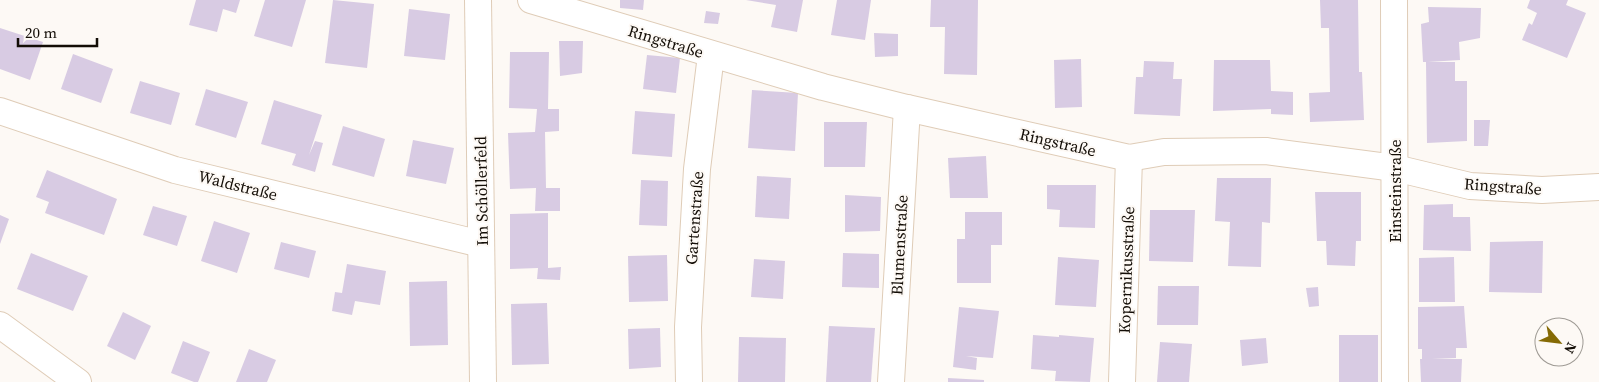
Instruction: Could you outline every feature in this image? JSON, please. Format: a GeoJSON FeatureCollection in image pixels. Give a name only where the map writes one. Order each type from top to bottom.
{"type":"FeatureCollection","features":[{"type":"Feature","properties":{"kind":"street","name":"Im Schöllerfeld"},"geometry":{"type":"LineString","coordinates":[[478,0],[482,382]]}},
{"type":"Feature","properties":{"kind":"street","name":"Ringstraße"},"geometry":{"type":"LineString","coordinates":[[531,0],[823,87],[1129,158],[1164,152],[1266,151],[1395,168],[1470,186],[1542,190],[1599,187]]}},
{"type":"Feature","properties":{"kind":"street","name":"Einsteinstraße"},"geometry":{"type":"LineString","coordinates":[[1394,0],[1395,382]]}},
{"type":"Feature","properties":{"kind":"street","name":"Gartenstraße"},"geometry":{"type":"LineString","coordinates":[[689,382],[688,327],[697,169],[712,55]]}},
{"type":"Feature","properties":{"kind":"street","name":"Blumenstraße"},"geometry":{"type":"LineString","coordinates":[[891,382],[907,108]]}},
{"type":"Feature","properties":{"kind":"street","name":"Waldstraße"},"geometry":{"type":"LineString","coordinates":[[0,111],[175,170],[481,244]]}},
{"type":"Feature","properties":{"kind":"street","name":"Kopernikusstraße"},"geometry":{"type":"LineString","coordinates":[[1122,382],[1129,158]]}},
{"type":"Feature","properties":{"kind":"street"},"geometry":{"type":"LineString","coordinates":[[0,325],[78,382]]}},
{"type":"Feature","properties":{"kind":"building"},"geometry":{"type":"Polygon","coordinates":[[[196,0],[240,0],[236,13],[223,9],[217,32],[189,25],[196,0]]]}},
{"type":"Feature","properties":{"kind":"building"},"geometry":{"type":"Polygon","coordinates":[[[265,0],[306,0],[292,47],[254,36],[265,0]]]}},
{"type":"Feature","properties":{"kind":"building"},"geometry":{"type":"Polygon","coordinates":[[[333,0],[374,4],[367,68],[325,63],[333,0]]]}},
{"type":"Feature","properties":{"kind":"building"},"geometry":{"type":"Polygon","coordinates":[[[620,0],[644,0],[643,10],[620,8],[620,0]]]}},
{"type":"Feature","properties":{"kind":"building"},"geometry":{"type":"Polygon","coordinates":[[[746,0],[803,0],[797,32],[771,27],[776,5],[746,0]]]}},
{"type":"Feature","properties":{"kind":"building"},"geometry":{"type":"Polygon","coordinates":[[[837,0],[871,0],[865,40],[831,35],[837,0]]]}},
{"type":"Feature","properties":{"kind":"building"},"geometry":{"type":"Polygon","coordinates":[[[931,0],[978,0],[977,75],[944,74],[945,27],[930,27],[931,0]]]}},
{"type":"Feature","properties":{"kind":"building"},"geometry":{"type":"Polygon","coordinates":[[[1320,0],[1358,0],[1359,72],[1362,72],[1364,120],[1310,122],[1309,93],[1330,92],[1329,28],[1321,28],[1320,0]]]}},
{"type":"Feature","properties":{"kind":"building"},"geometry":{"type":"Polygon","coordinates":[[[1530,0],[1568,0],[1566,5],[1586,13],[1567,58],[1522,40],[1529,23],[1532,25],[1537,13],[1527,8],[1530,0]]]}},
{"type":"Feature","properties":{"kind":"building"},"geometry":{"type":"Polygon","coordinates":[[[1428,7],[1481,8],[1480,38],[1459,42],[1460,60],[1428,62],[1455,62],[1455,81],[1467,81],[1467,141],[1427,143],[1426,62],[1423,62],[1421,24],[1429,22],[1428,7]]]}},
{"type":"Feature","properties":{"kind":"building"},"geometry":{"type":"Polygon","coordinates":[[[409,9],[450,14],[445,60],[404,56],[409,9]]]}},
{"type":"Feature","properties":{"kind":"building"},"geometry":{"type":"Polygon","coordinates":[[[706,11],[720,13],[718,24],[704,23],[706,11]]]}},
{"type":"Feature","properties":{"kind":"building"},"geometry":{"type":"Polygon","coordinates":[[[0,28],[43,42],[30,80],[0,69],[0,28]]]}},
{"type":"Feature","properties":{"kind":"building"},"geometry":{"type":"Polygon","coordinates":[[[874,33],[898,34],[898,56],[875,57],[874,33]]]}},
{"type":"Feature","properties":{"kind":"building"},"geometry":{"type":"Polygon","coordinates":[[[559,41],[583,41],[582,73],[560,76],[559,41]]]}},
{"type":"Feature","properties":{"kind":"building"},"geometry":{"type":"Polygon","coordinates":[[[510,52],[549,52],[548,109],[559,109],[559,131],[545,132],[546,188],[560,188],[560,211],[535,211],[536,188],[510,189],[508,133],[535,132],[537,109],[509,108],[510,52]]]}},
{"type":"Feature","properties":{"kind":"building"},"geometry":{"type":"Polygon","coordinates":[[[73,54],[113,69],[101,103],[61,89],[73,54]]]}},
{"type":"Feature","properties":{"kind":"building"},"geometry":{"type":"Polygon","coordinates":[[[647,55],[680,58],[676,93],[643,89],[647,55]]]}},
{"type":"Feature","properties":{"kind":"building"},"geometry":{"type":"Polygon","coordinates":[[[1081,59],[1082,107],[1055,108],[1054,60],[1081,59]]]}},
{"type":"Feature","properties":{"kind":"building"},"geometry":{"type":"Polygon","coordinates":[[[1214,60],[1270,60],[1271,91],[1293,92],[1293,115],[1271,114],[1271,109],[1213,111],[1214,60]]]}},
{"type":"Feature","properties":{"kind":"building"},"geometry":{"type":"Polygon","coordinates":[[[1144,61],[1174,62],[1173,79],[1182,79],[1180,116],[1134,114],[1136,77],[1143,77],[1144,61]]]}},
{"type":"Feature","properties":{"kind":"building"},"geometry":{"type":"Polygon","coordinates":[[[140,81],[180,93],[171,125],[130,113],[140,81]]]}},
{"type":"Feature","properties":{"kind":"building"},"geometry":{"type":"Polygon","coordinates":[[[206,89],[248,102],[236,138],[195,125],[206,89]]]}},
{"type":"Feature","properties":{"kind":"building"},"geometry":{"type":"Polygon","coordinates":[[[752,90],[798,93],[795,151],[748,148],[752,90]]]}},
{"type":"Feature","properties":{"kind":"building"},"geometry":{"type":"Polygon","coordinates":[[[274,100],[322,115],[309,155],[315,141],[323,143],[315,172],[292,165],[296,154],[261,144],[274,100]]]}},
{"type":"Feature","properties":{"kind":"building"},"geometry":{"type":"Polygon","coordinates":[[[635,111],[675,114],[672,157],[632,154],[635,111]]]}},
{"type":"Feature","properties":{"kind":"building"},"geometry":{"type":"Polygon","coordinates":[[[1474,120],[1490,120],[1488,146],[1474,146],[1474,120]]]}},
{"type":"Feature","properties":{"kind":"building"},"geometry":{"type":"Polygon","coordinates":[[[824,122],[867,122],[865,167],[824,167],[824,122]]]}},
{"type":"Feature","properties":{"kind":"building"},"geometry":{"type":"Polygon","coordinates":[[[343,126],[385,139],[374,177],[332,165],[343,126]]]}},
{"type":"Feature","properties":{"kind":"building"},"geometry":{"type":"Polygon","coordinates":[[[413,140],[454,148],[446,184],[406,176],[413,140]]]}},
{"type":"Feature","properties":{"kind":"building"},"geometry":{"type":"Polygon","coordinates":[[[986,156],[988,198],[950,198],[948,158],[986,156]]]}},
{"type":"Feature","properties":{"kind":"building"},"geometry":{"type":"Polygon","coordinates":[[[47,170],[117,199],[104,235],[45,213],[49,202],[36,197],[47,170]]]}},
{"type":"Feature","properties":{"kind":"building"},"geometry":{"type":"Polygon","coordinates":[[[757,176],[791,178],[789,219],[755,217],[757,176]]]}},
{"type":"Feature","properties":{"kind":"building"},"geometry":{"type":"Polygon","coordinates":[[[1217,178],[1271,178],[1270,223],[1262,222],[1261,267],[1228,266],[1230,222],[1215,221],[1217,178]]]}},
{"type":"Feature","properties":{"kind":"building"},"geometry":{"type":"Polygon","coordinates":[[[641,180],[668,181],[667,226],[639,225],[641,180]]]}},
{"type":"Feature","properties":{"kind":"building"},"geometry":{"type":"Polygon","coordinates":[[[1047,185],[1096,185],[1095,228],[1059,227],[1060,210],[1047,209],[1047,185]]]}},
{"type":"Feature","properties":{"kind":"building"},"geometry":{"type":"Polygon","coordinates":[[[1315,192],[1361,192],[1361,241],[1356,241],[1355,266],[1327,265],[1326,241],[1317,241],[1315,192]]]}},
{"type":"Feature","properties":{"kind":"building"},"geometry":{"type":"Polygon","coordinates":[[[845,195],[881,197],[880,231],[845,232],[845,195]]]}},
{"type":"Feature","properties":{"kind":"building"},"geometry":{"type":"Polygon","coordinates":[[[1453,204],[1453,217],[1470,217],[1471,251],[1423,250],[1424,205],[1453,204]]]}},
{"type":"Feature","properties":{"kind":"building"},"geometry":{"type":"Polygon","coordinates":[[[153,206],[187,216],[177,246],[143,235],[153,206]]]}},
{"type":"Feature","properties":{"kind":"building"},"geometry":{"type":"Polygon","coordinates":[[[1150,210],[1195,210],[1193,262],[1149,261],[1150,210]]]}},
{"type":"Feature","properties":{"kind":"building"},"geometry":{"type":"Polygon","coordinates":[[[965,212],[1002,212],[1002,245],[991,245],[991,283],[957,283],[957,239],[965,239],[965,212]]]}},
{"type":"Feature","properties":{"kind":"building"},"geometry":{"type":"Polygon","coordinates":[[[548,213],[548,268],[561,267],[560,280],[537,279],[538,268],[510,269],[510,214],[548,213]]]}},
{"type":"Feature","properties":{"kind":"building"},"geometry":{"type":"Polygon","coordinates":[[[0,215],[9,219],[0,244],[0,215]]]}},
{"type":"Feature","properties":{"kind":"building"},"geometry":{"type":"Polygon","coordinates":[[[214,221],[250,233],[237,273],[201,261],[214,221]]]}},
{"type":"Feature","properties":{"kind":"building"},"geometry":{"type":"Polygon","coordinates":[[[1543,241],[1542,293],[1489,292],[1490,242],[1543,241]]]}},
{"type":"Feature","properties":{"kind":"building"},"geometry":{"type":"Polygon","coordinates":[[[281,242],[316,251],[309,278],[274,269],[281,242]]]}},
{"type":"Feature","properties":{"kind":"building"},"geometry":{"type":"Polygon","coordinates":[[[31,253],[88,276],[73,311],[17,289],[31,253]]]}},
{"type":"Feature","properties":{"kind":"building"},"geometry":{"type":"Polygon","coordinates":[[[843,253],[879,254],[879,288],[842,287],[843,253]]]}},
{"type":"Feature","properties":{"kind":"building"},"geometry":{"type":"Polygon","coordinates":[[[667,255],[668,301],[629,302],[628,256],[667,255]]]}},
{"type":"Feature","properties":{"kind":"building"},"geometry":{"type":"Polygon","coordinates":[[[1058,257],[1099,260],[1096,307],[1055,305],[1058,257]]]}},
{"type":"Feature","properties":{"kind":"building"},"geometry":{"type":"Polygon","coordinates":[[[1454,257],[1455,302],[1419,302],[1419,258],[1454,257]]]}},
{"type":"Feature","properties":{"kind":"building"},"geometry":{"type":"Polygon","coordinates":[[[754,259],[785,261],[783,299],[751,297],[754,259]]]}},
{"type":"Feature","properties":{"kind":"building"},"geometry":{"type":"Polygon","coordinates":[[[347,264],[386,271],[380,305],[355,301],[352,315],[332,311],[335,292],[342,293],[347,264]]]}},
{"type":"Feature","properties":{"kind":"building"},"geometry":{"type":"Polygon","coordinates":[[[447,281],[448,345],[410,346],[409,282],[447,281]]]}},
{"type":"Feature","properties":{"kind":"building"},"geometry":{"type":"Polygon","coordinates":[[[1158,286],[1199,286],[1198,325],[1157,325],[1158,286]]]}},
{"type":"Feature","properties":{"kind":"building"},"geometry":{"type":"Polygon","coordinates":[[[1318,287],[1319,306],[1309,307],[1306,288],[1318,287]]]}},
{"type":"Feature","properties":{"kind":"building"},"geometry":{"type":"Polygon","coordinates":[[[547,303],[549,364],[512,365],[511,304],[547,303]]]}},
{"type":"Feature","properties":{"kind":"building"},"geometry":{"type":"Polygon","coordinates":[[[1464,306],[1467,348],[1456,348],[1456,358],[1432,359],[1462,359],[1461,382],[1421,382],[1420,359],[1422,359],[1422,349],[1418,349],[1418,307],[1464,306]]]}},
{"type":"Feature","properties":{"kind":"building"},"geometry":{"type":"Polygon","coordinates":[[[959,307],[999,311],[993,358],[966,356],[977,358],[976,370],[953,367],[959,307]]]}},
{"type":"Feature","properties":{"kind":"building"},"geometry":{"type":"Polygon","coordinates":[[[123,312],[151,326],[135,360],[107,346],[123,312]]]}},
{"type":"Feature","properties":{"kind":"building"},"geometry":{"type":"Polygon","coordinates":[[[829,326],[875,328],[871,382],[826,382],[829,326]]]}},
{"type":"Feature","properties":{"kind":"building"},"geometry":{"type":"Polygon","coordinates":[[[660,328],[661,367],[629,369],[628,329],[660,328]]]}},
{"type":"Feature","properties":{"kind":"building"},"geometry":{"type":"Polygon","coordinates":[[[1033,335],[1094,338],[1090,382],[1055,381],[1056,371],[1031,369],[1033,335]]]}},
{"type":"Feature","properties":{"kind":"building"},"geometry":{"type":"Polygon","coordinates":[[[1339,335],[1378,335],[1378,382],[1339,382],[1339,335]]]}},
{"type":"Feature","properties":{"kind":"building"},"geometry":{"type":"Polygon","coordinates":[[[739,337],[786,338],[785,382],[738,382],[739,337]]]}},
{"type":"Feature","properties":{"kind":"building"},"geometry":{"type":"Polygon","coordinates":[[[1266,338],[1268,363],[1242,366],[1240,340],[1266,338]]]}},
{"type":"Feature","properties":{"kind":"building"},"geometry":{"type":"Polygon","coordinates":[[[183,341],[210,352],[198,382],[171,373],[183,341]]]}},
{"type":"Feature","properties":{"kind":"building"},"geometry":{"type":"Polygon","coordinates":[[[1160,342],[1192,344],[1189,382],[1157,382],[1160,342]]]}},
{"type":"Feature","properties":{"kind":"building"},"geometry":{"type":"Polygon","coordinates":[[[249,349],[276,360],[267,382],[236,382],[249,349]]]}},
{"type":"Feature","properties":{"kind":"building"},"geometry":{"type":"Polygon","coordinates":[[[948,378],[984,380],[984,382],[948,382],[948,378]]]}}]}
